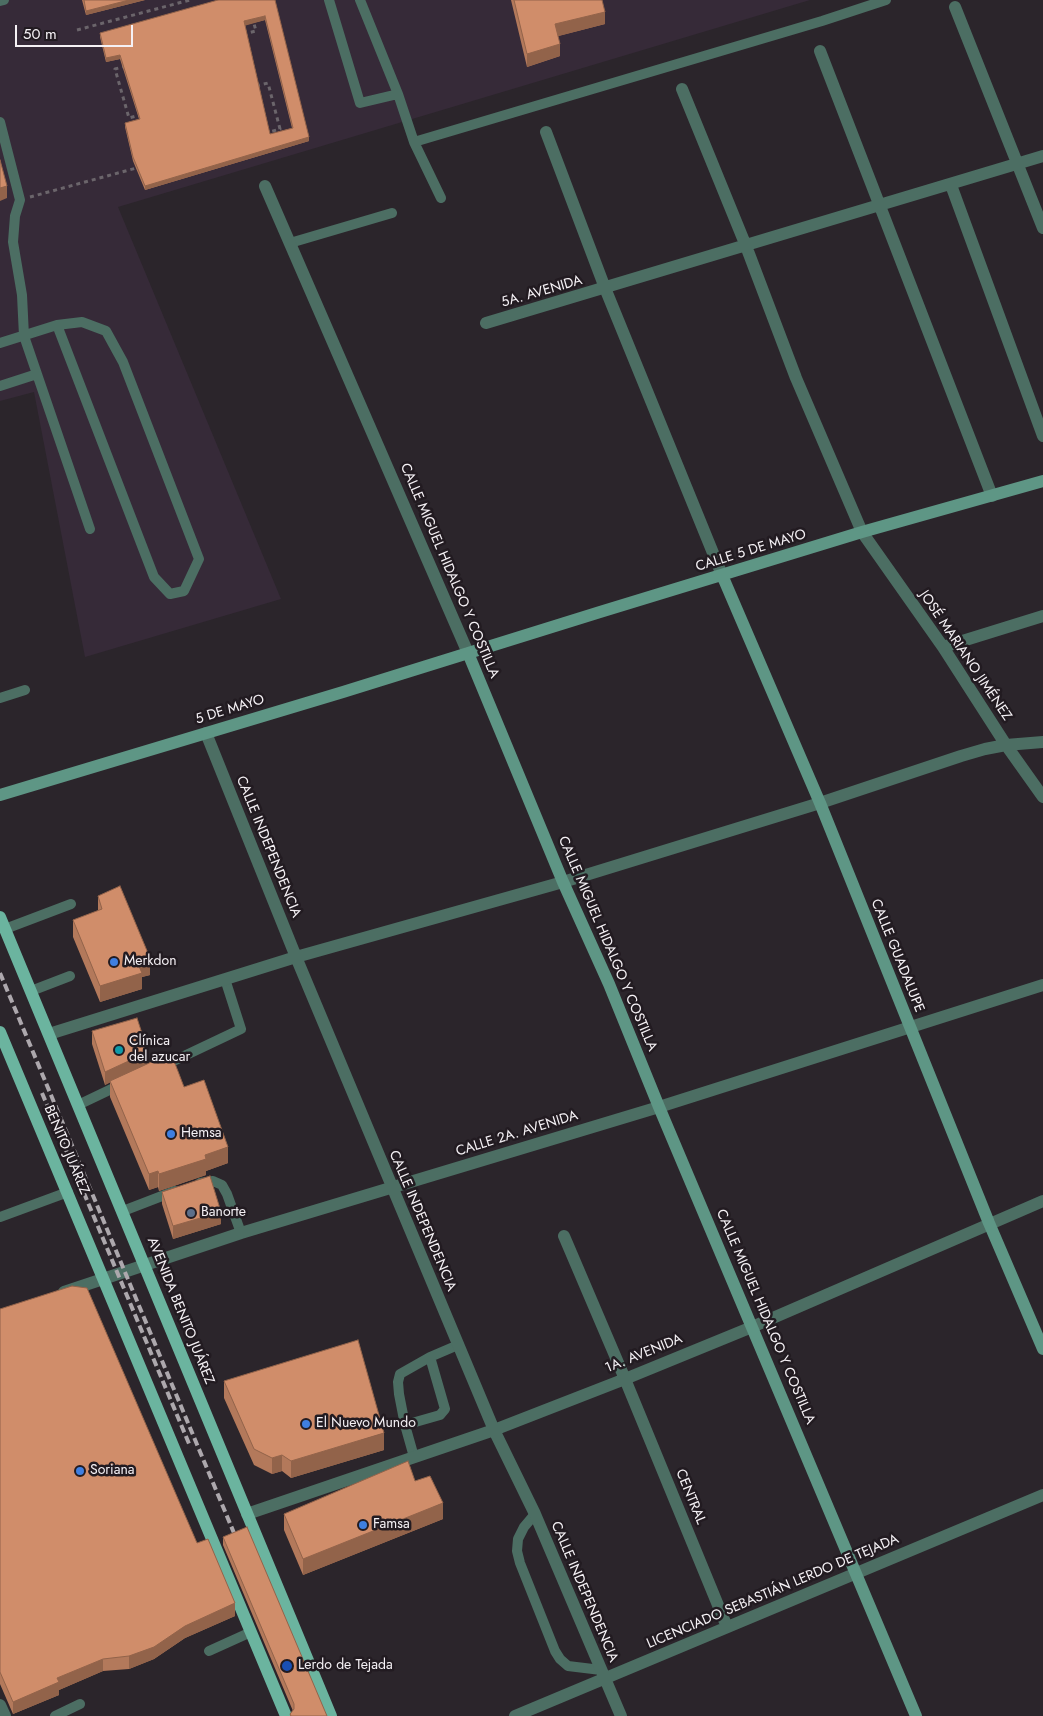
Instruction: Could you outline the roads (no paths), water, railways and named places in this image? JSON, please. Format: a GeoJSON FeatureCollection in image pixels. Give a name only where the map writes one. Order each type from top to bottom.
{"type":"FeatureCollection","features":[{"type":"Feature","properties":{"kind":"main road","name":"AVENIDA BENITO JUÁREZ"},"geometry":{"type":"LineString","coordinates":[[2,923],[146,1266],[331,1716]]}},
{"type":"Feature","properties":{"kind":"main road","name":"BENITO JUÁREZ"},"geometry":{"type":"LineString","coordinates":[[0,1032],[3,1048],[68,1192],[104,1280]]}},
{"type":"Feature","properties":{"kind":"main road"},"geometry":{"type":"LineString","coordinates":[[104,1280],[286,1716]]}},
{"type":"Feature","properties":{"kind":"street"},"geometry":{"type":"LineString","coordinates":[[955,7],[1043,228]]}},
{"type":"Feature","properties":{"kind":"street"},"geometry":{"type":"LineString","coordinates":[[820,51],[992,496]]}},
{"type":"Feature","properties":{"kind":"street","name":"JOSÉ MARIANO JIMÉNEZ"},"geometry":{"type":"LineString","coordinates":[[682,89],[746,246],[796,378],[862,532],[943,646],[1006,745],[1043,797]]}},
{"type":"Feature","properties":{"kind":"street"},"geometry":{"type":"LineString","coordinates":[[546,132],[605,288],[722,575]]}},
{"type":"Feature","properties":{"kind":"street","name":"5A. AVENIDA"},"geometry":{"type":"LineString","coordinates":[[486,323],[1043,156]]}},
{"type":"Feature","properties":{"kind":"street"},"geometry":{"type":"LineString","coordinates":[[951,185],[1043,436]]}},
{"type":"Feature","properties":{"kind":"street","name":"CALLE MIGUEL HIDALGO Y COSTILLA"},"geometry":{"type":"LineString","coordinates":[[265,186],[468,653],[609,984],[916,1716]]}},
{"type":"Feature","properties":{"kind":"street","name":"CALLE 5 DE MAYO"},"geometry":{"type":"LineString","coordinates":[[468,653],[862,532],[1043,481]]}},
{"type":"Feature","properties":{"kind":"street","name":"CALLE GUADALUPE"},"geometry":{"type":"LineString","coordinates":[[722,575],[820,803],[989,1223],[1043,1348]]}},
{"type":"Feature","properties":{"kind":"street"},"geometry":{"type":"LineString","coordinates":[[943,646],[1043,616]]}},
{"type":"Feature","properties":{"kind":"street","name":"5 DE MAYO"},"geometry":{"type":"LineString","coordinates":[[0,795],[468,653]]}},
{"type":"Feature","properties":{"kind":"street","name":"CALLE INDEPENDENCIA"},"geometry":{"type":"LineString","coordinates":[[206,733],[296,957],[458,1345],[494,1430],[535,1514],[621,1716]]}},
{"type":"Feature","properties":{"kind":"street"},"geometry":{"type":"LineString","coordinates":[[48,1034],[296,957],[564,882],[820,803],[961,756],[1006,745],[1043,742]]}},
{"type":"Feature","properties":{"kind":"street","name":"CALLE 2A. AVENIDA"},"geometry":{"type":"LineString","coordinates":[[57,1294],[104,1280],[241,1233],[659,1107],[1043,985]]}},
{"type":"Feature","properties":{"kind":"street","name":"1A. AVENIDA"},"geometry":{"type":"LineString","coordinates":[[247,1514],[494,1430],[752,1327],[1043,1201]]}},
{"type":"Feature","properties":{"kind":"street","name":"CENTRAL"},"geometry":{"type":"LineString","coordinates":[[564,1236],[625,1378],[727,1626]]}},
{"type":"Feature","properties":{"kind":"street","name":"LICENCIADO SEBASTIÁN LERDO DE TEJADA"},"geometry":{"type":"LineString","coordinates":[[515,1716],[603,1674],[856,1574],[1043,1495]]}},
{"type":"Feature","properties":{"kind":"street"},"geometry":{"type":"LineString","coordinates":[[0,1705],[5,1716]]}},
{"type":"Feature","properties":{"kind":"lane"},"geometry":{"type":"LineString","coordinates":[[0,1],[4,0]]}},
{"type":"Feature","properties":{"kind":"lane"},"geometry":{"type":"LineString","coordinates":[[329,0],[360,104],[398,94]]}},
{"type":"Feature","properties":{"kind":"lane"},"geometry":{"type":"LineString","coordinates":[[360,0],[398,94],[414,142],[441,198]]}},
{"type":"Feature","properties":{"kind":"lane"},"geometry":{"type":"LineString","coordinates":[[414,142],[822,21],[886,0]]}},
{"type":"Feature","properties":{"kind":"lane"},"geometry":{"type":"LineString","coordinates":[[0,122],[20,200],[15,216],[13,242],[22,295],[24,336],[90,529]]}},
{"type":"Feature","properties":{"kind":"lane"},"geometry":{"type":"LineString","coordinates":[[290,243],[392,213]]}},
{"type":"Feature","properties":{"kind":"lane"},"geometry":{"type":"LineString","coordinates":[[0,344],[57,325],[82,322],[106,332],[123,362],[199,559],[184,591],[170,594],[154,577],[57,325]]}},
{"type":"Feature","properties":{"kind":"lane"},"geometry":{"type":"LineString","coordinates":[[0,386],[37,374]]}},
{"type":"Feature","properties":{"kind":"lane"},"geometry":{"type":"LineString","coordinates":[[0,698],[25,690]]}},
{"type":"Feature","properties":{"kind":"lane"},"geometry":{"type":"LineString","coordinates":[[2,923],[71,904]]}},
{"type":"Feature","properties":{"kind":"lane"},"geometry":{"type":"LineString","coordinates":[[31,991],[70,976]]}},
{"type":"Feature","properties":{"kind":"lane"},"geometry":{"type":"LineString","coordinates":[[155,1069],[241,1029],[225,979]]}},
{"type":"Feature","properties":{"kind":"lane"},"geometry":{"type":"LineString","coordinates":[[78,1105],[130,1081]]}},
{"type":"Feature","properties":{"kind":"lane"},"geometry":{"type":"LineString","coordinates":[[123,1211],[189,1187],[213,1181],[222,1185],[227,1194],[241,1233]]}},
{"type":"Feature","properties":{"kind":"lane"},"geometry":{"type":"LineString","coordinates":[[0,1217],[68,1192]]}},
{"type":"Feature","properties":{"kind":"lane"},"geometry":{"type":"LineString","coordinates":[[414,1457],[399,1394],[398,1382],[400,1374],[430,1357],[458,1345]]}},
{"type":"Feature","properties":{"kind":"lane"},"geometry":{"type":"LineString","coordinates":[[405,1425],[440,1415],[445,1408],[430,1357]]}},
{"type":"Feature","properties":{"kind":"lane"},"geometry":{"type":"LineString","coordinates":[[535,1514],[524,1527],[518,1539],[517,1551],[555,1650],[560,1659],[568,1666],[603,1674]]}},
{"type":"Feature","properties":{"kind":"lane"},"geometry":{"type":"LineString","coordinates":[[209,1650],[251,1632]]}},
{"type":"Feature","properties":{"kind":"lane"},"geometry":{"type":"LineString","coordinates":[[55,1716],[80,1704]]}},
{"type":"Feature","properties":{"kind":"railway"},"geometry":{"type":"LineString","coordinates":[[0,973],[239,1545]]}},
{"type":"Feature","properties":{"kind":"railway"},"geometry":{"type":"LineString","coordinates":[[42,1093],[190,1446]]}},
{"type":"Feature","properties":{"kind":"place","name":"Merkdon"},"geometry":{"type":"Point","coordinates":[114,962]}},
{"type":"Feature","properties":{"kind":"place","name":"Clínica del azucar"},"geometry":{"type":"Point","coordinates":[119,1050]}},
{"type":"Feature","properties":{"kind":"place","name":"Hemsa"},"geometry":{"type":"Point","coordinates":[171,1134]}},
{"type":"Feature","properties":{"kind":"place","name":"Banorte"},"geometry":{"type":"Point","coordinates":[191,1213]}},
{"type":"Feature","properties":{"kind":"place","name":"El Nuevo Mundo"},"geometry":{"type":"Point","coordinates":[306,1424]}},
{"type":"Feature","properties":{"kind":"place","name":"Soriana"},"geometry":{"type":"Point","coordinates":[80,1471]}},
{"type":"Feature","properties":{"kind":"place","name":"Famsa"},"geometry":{"type":"Point","coordinates":[363,1525]}},
{"type":"Feature","properties":{"kind":"place","name":"Lerdo de Tejada"},"geometry":{"type":"Point","coordinates":[287,1666]}}]}
